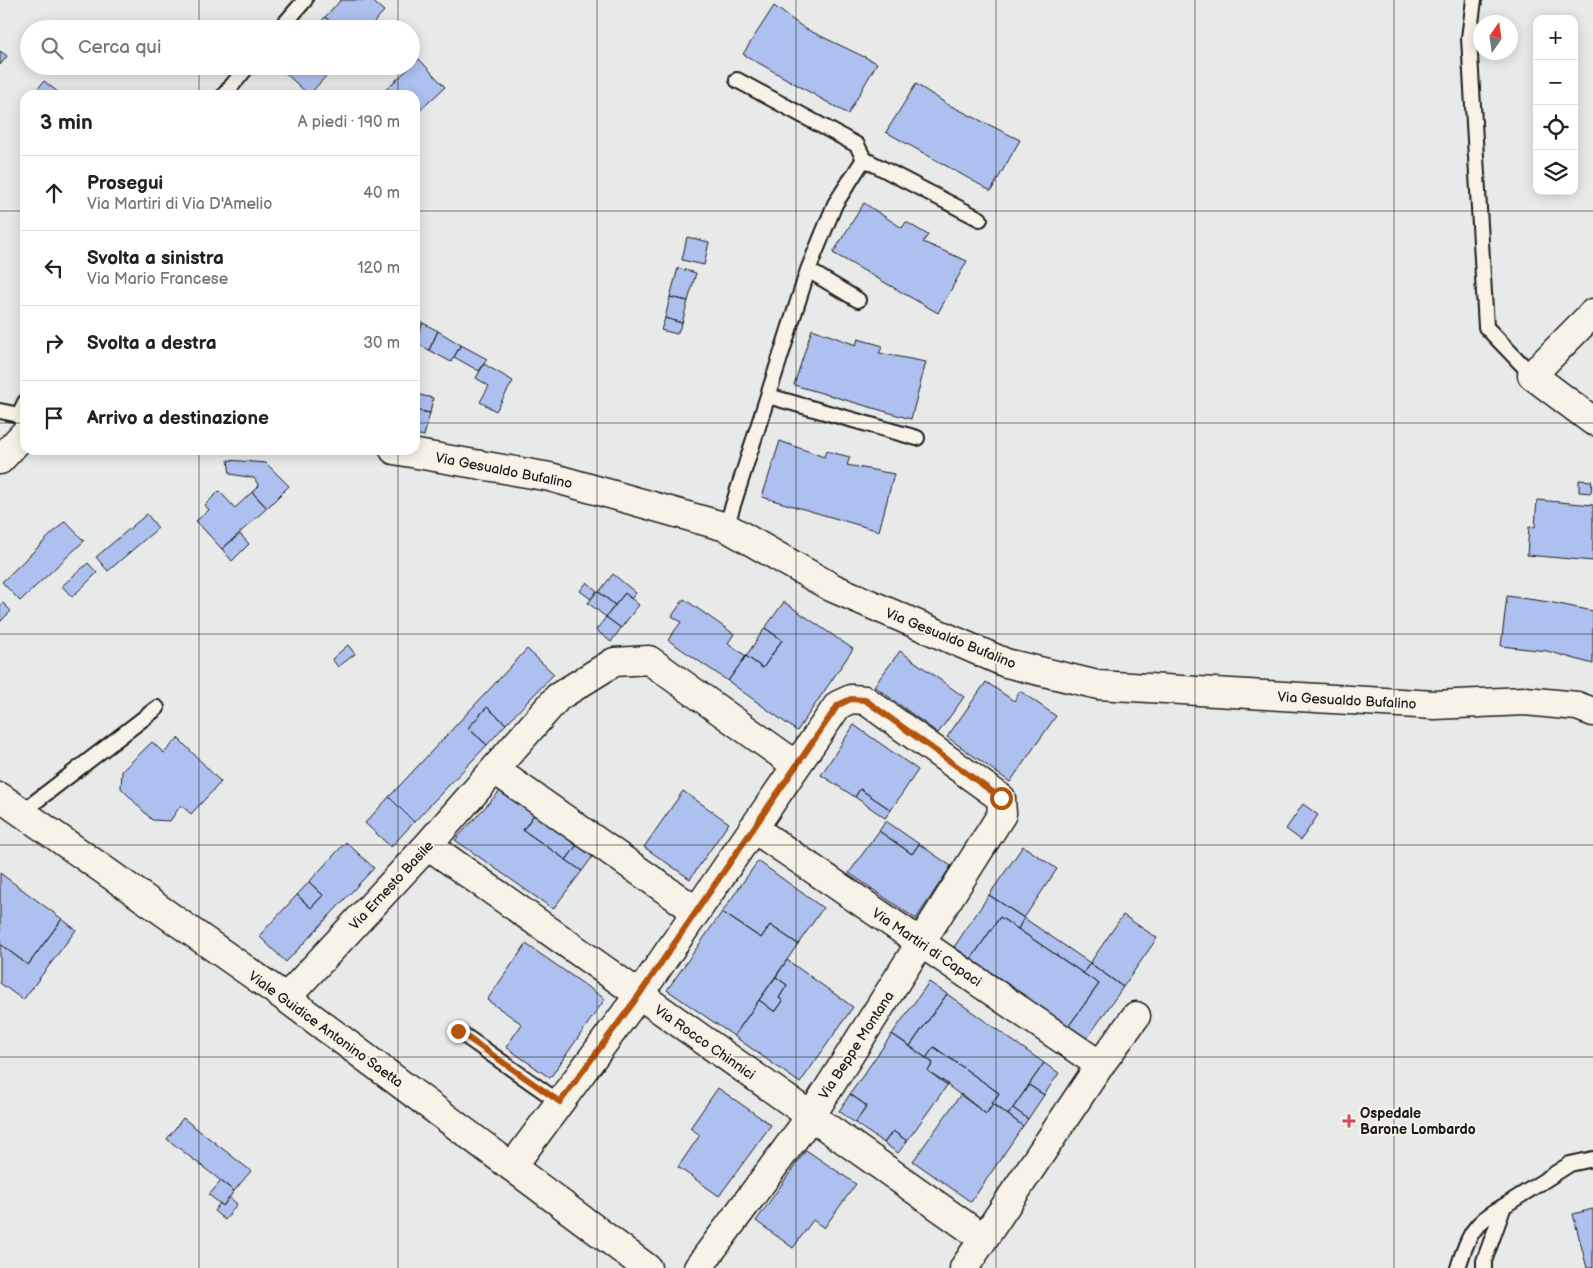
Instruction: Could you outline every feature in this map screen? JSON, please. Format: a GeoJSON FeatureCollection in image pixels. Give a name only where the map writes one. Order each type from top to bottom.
{"type":"FeatureCollection","features":[{"type":"Feature","properties":{"kind":"street"},"geometry":{"type":"LineString","coordinates":[[1593,313],[1532,375],[1593,421]]}},
{"type":"Feature","properties":{"kind":"street"},"geometry":{"type":"LineString","coordinates":[[0,460],[20,430]]}},
{"type":"Feature","properties":{"kind":"street","name":"Via Gesualdo Bufalino"},"geometry":{"type":"LineString","coordinates":[[420,454],[550,476],[726,527],[833,588],[997,659],[1098,685],[1434,705],[1525,701],[1577,706],[1593,712]]}},
{"type":"Feature","properties":{"kind":"street","name":"Via Ernesto Basile"},"geometry":{"type":"LineString","coordinates":[[286,998],[428,846],[558,697],[614,662],[649,660],[796,765]]}},
{"type":"Feature","properties":{"kind":"street","name":"Via Beppe Montana"},"geometry":{"type":"LineString","coordinates":[[698,1268],[811,1116],[1002,814],[1001,798],[865,700],[851,699],[838,705],[796,765]]}},
{"type":"Feature","properties":{"kind":"street"},"geometry":{"type":"LineString","coordinates":[[512,1167],[639,995],[796,765]]}},
{"type":"Feature","properties":{"kind":"street"},"geometry":{"type":"LineString","coordinates":[[495,770],[696,911]]}},
{"type":"Feature","properties":{"kind":"street","name":"Viale Guidice Antonino Saetta"},"geometry":{"type":"LineString","coordinates":[[11,805],[286,998],[647,1268]]}},
{"type":"Feature","properties":{"kind":"street","name":"Via Martiri di Capaci"},"geometry":{"type":"LineString","coordinates":[[753,828],[1100,1065]]}},
{"type":"Feature","properties":{"kind":"street","name":"Via Rocco Chinnici"},"geometry":{"type":"LineString","coordinates":[[428,846],[983,1238]]}},
{"type":"Feature","properties":{"kind":"street"},"geometry":{"type":"LineString","coordinates":[[964,1268],[1100,1065],[1136,1016]]}},
{"type":"Feature","properties":{"kind":"lane"},"geometry":{"type":"LineString","coordinates":[[287,20],[304,0]]}},
{"type":"Feature","properties":{"kind":"lane"},"geometry":{"type":"LineString","coordinates":[[1474,0],[1469,38],[1486,327],[1532,375]]}},
{"type":"Feature","properties":{"kind":"lane"},"geometry":{"type":"LineString","coordinates":[[228,90],[241,75]]}},
{"type":"Feature","properties":{"kind":"lane"},"geometry":{"type":"LineString","coordinates":[[737,80],[856,145],[864,159],[980,219]]}},
{"type":"Feature","properties":{"kind":"lane"},"geometry":{"type":"LineString","coordinates":[[726,527],[808,270],[835,204],[864,159]]}},
{"type":"Feature","properties":{"kind":"lane"},"geometry":{"type":"LineString","coordinates":[[808,270],[858,300]]}},
{"type":"Feature","properties":{"kind":"lane"},"geometry":{"type":"LineString","coordinates":[[768,396],[917,438]]}},
{"type":"Feature","properties":{"kind":"lane"},"geometry":{"type":"LineString","coordinates":[[0,411],[20,423]]}},
{"type":"Feature","properties":{"kind":"lane"},"geometry":{"type":"LineString","coordinates":[[11,805],[157,708]]}},
{"type":"Feature","properties":{"kind":"lane"},"geometry":{"type":"LineString","coordinates":[[458,1031],[560,1102]]}},
{"type":"Feature","properties":{"kind":"lane"},"geometry":{"type":"LineString","coordinates":[[1458,1268],[1476,1225],[1485,1216],[1570,1164],[1593,1159]]}},
{"type":"Feature","properties":{"kind":"lane"},"geometry":{"type":"LineString","coordinates":[[1484,1268],[1504,1206]]}},
{"type":"Feature","properties":{"kind":"building"},"geometry":{"type":"Polygon","coordinates":[[[341,0],[371,0],[384,11],[376,20],[328,20],[325,17],[341,0]]]}},
{"type":"Feature","properties":{"kind":"building"},"geometry":{"type":"Polygon","coordinates":[[[774,6],[804,28],[877,63],[848,114],[743,54],[774,6]]]}},
{"type":"Feature","properties":{"kind":"building"},"geometry":{"type":"Polygon","coordinates":[[[0,51],[7,56],[0,65],[0,51]]]}},
{"type":"Feature","properties":{"kind":"building"},"geometry":{"type":"Polygon","coordinates":[[[420,60],[445,87],[420,110],[420,90],[385,90],[402,75],[420,75],[420,60]]]}},
{"type":"Feature","properties":{"kind":"building"},"geometry":{"type":"Polygon","coordinates":[[[288,75],[327,75],[313,90],[304,90],[288,75]]]}},
{"type":"Feature","properties":{"kind":"building"},"geometry":{"type":"Polygon","coordinates":[[[44,81],[55,90],[37,90],[44,81]]]}},
{"type":"Feature","properties":{"kind":"building"},"geometry":{"type":"Polygon","coordinates":[[[916,84],[947,104],[1020,140],[991,191],[886,132],[916,84]]]}},
{"type":"Feature","properties":{"kind":"building"},"geometry":{"type":"Polygon","coordinates":[[[864,203],[902,228],[906,222],[928,235],[923,242],[967,261],[938,313],[833,253],[864,203]]]}},
{"type":"Feature","properties":{"kind":"building"},"geometry":{"type":"Polygon","coordinates":[[[687,237],[709,242],[704,265],[682,260],[687,237]]]}},
{"type":"Feature","properties":{"kind":"building"},"geometry":{"type":"Polygon","coordinates":[[[678,268],[696,273],[688,301],[670,297],[678,268]]]}},
{"type":"Feature","properties":{"kind":"building"},"geometry":{"type":"Polygon","coordinates":[[[670,297],[688,301],[682,323],[665,318],[670,297]]]}},
{"type":"Feature","properties":{"kind":"building"},"geometry":{"type":"Polygon","coordinates":[[[665,318],[682,323],[677,334],[661,330],[665,318]]]}},
{"type":"Feature","properties":{"kind":"building"},"geometry":{"type":"Polygon","coordinates":[[[423,323],[438,331],[429,350],[420,345],[420,330],[423,323]]]}},
{"type":"Feature","properties":{"kind":"building"},"geometry":{"type":"Polygon","coordinates":[[[812,329],[856,345],[858,339],[883,346],[879,353],[926,362],[911,419],[794,385],[812,329]]]}},
{"type":"Feature","properties":{"kind":"building"},"geometry":{"type":"Polygon","coordinates":[[[438,331],[461,345],[451,362],[429,350],[438,331]]]}},
{"type":"Feature","properties":{"kind":"building"},"geometry":{"type":"Polygon","coordinates":[[[461,345],[487,359],[479,371],[454,357],[461,345]]]}},
{"type":"Feature","properties":{"kind":"building"},"geometry":{"type":"Polygon","coordinates":[[[484,364],[513,381],[496,411],[480,402],[489,386],[476,378],[484,364]]]}},
{"type":"Feature","properties":{"kind":"building"},"geometry":{"type":"Polygon","coordinates":[[[420,395],[433,398],[430,413],[420,411],[420,395]]]}},
{"type":"Feature","properties":{"kind":"building"},"geometry":{"type":"Polygon","coordinates":[[[420,411],[430,413],[424,436],[420,435],[420,411]]]}},
{"type":"Feature","properties":{"kind":"building"},"geometry":{"type":"Polygon","coordinates":[[[780,441],[824,457],[826,451],[850,457],[847,465],[894,474],[879,531],[762,497],[780,441]]]}},
{"type":"Feature","properties":{"kind":"building"},"geometry":{"type":"Polygon","coordinates":[[[228,460],[266,463],[289,486],[267,508],[252,492],[259,486],[254,478],[230,474],[228,460]]]}},
{"type":"Feature","properties":{"kind":"building"},"geometry":{"type":"Polygon","coordinates":[[[1579,480],[1592,481],[1591,493],[1579,492],[1579,480]]]}},
{"type":"Feature","properties":{"kind":"building"},"geometry":{"type":"Polygon","coordinates":[[[219,491],[235,508],[252,492],[267,508],[222,549],[196,521],[209,510],[205,505],[219,491]]]}},
{"type":"Feature","properties":{"kind":"building"},"geometry":{"type":"Polygon","coordinates":[[[1537,500],[1593,505],[1593,561],[1527,555],[1529,527],[1535,527],[1537,500]]]}},
{"type":"Feature","properties":{"kind":"building"},"geometry":{"type":"Polygon","coordinates":[[[147,514],[158,528],[108,571],[96,557],[147,514]]]}},
{"type":"Feature","properties":{"kind":"building"},"geometry":{"type":"Polygon","coordinates":[[[65,521],[84,541],[20,601],[2,582],[65,521]]]}},
{"type":"Feature","properties":{"kind":"building"},"geometry":{"type":"Polygon","coordinates":[[[240,534],[249,544],[232,561],[222,549],[240,534]]]}},
{"type":"Feature","properties":{"kind":"building"},"geometry":{"type":"Polygon","coordinates":[[[88,563],[97,573],[72,597],[62,586],[88,563]]]}},
{"type":"Feature","properties":{"kind":"building"},"geometry":{"type":"Polygon","coordinates":[[[613,574],[636,593],[631,599],[625,593],[615,605],[599,592],[613,574]]]}},
{"type":"Feature","properties":{"kind":"building"},"geometry":{"type":"Polygon","coordinates":[[[587,582],[597,591],[591,599],[580,591],[587,582]]]}},
{"type":"Feature","properties":{"kind":"building"},"geometry":{"type":"Polygon","coordinates":[[[597,591],[615,605],[606,617],[588,603],[597,591]]]}},
{"type":"Feature","properties":{"kind":"building"},"geometry":{"type":"Polygon","coordinates":[[[625,593],[639,605],[621,628],[606,617],[625,593]]]}},
{"type":"Feature","properties":{"kind":"building"},"geometry":{"type":"Polygon","coordinates":[[[1507,596],[1593,611],[1593,664],[1547,651],[1501,646],[1507,596]]]}},
{"type":"Feature","properties":{"kind":"building"},"geometry":{"type":"Polygon","coordinates":[[[684,599],[734,634],[728,643],[746,656],[728,681],[668,640],[681,622],[672,616],[684,599]]]}},
{"type":"Feature","properties":{"kind":"building"},"geometry":{"type":"Polygon","coordinates":[[[784,602],[853,649],[797,731],[728,681],[746,656],[763,668],[782,640],[765,628],[784,602]]]}},
{"type":"Feature","properties":{"kind":"building"},"geometry":{"type":"Polygon","coordinates":[[[3,603],[11,611],[0,622],[0,606],[3,603]]]}},
{"type":"Feature","properties":{"kind":"building"},"geometry":{"type":"Polygon","coordinates":[[[606,617],[621,628],[611,642],[596,630],[606,617]]]}},
{"type":"Feature","properties":{"kind":"building"},"geometry":{"type":"Polygon","coordinates":[[[765,628],[782,640],[763,668],[746,656],[765,628]]]}},
{"type":"Feature","properties":{"kind":"building"},"geometry":{"type":"Polygon","coordinates":[[[348,645],[355,654],[338,667],[332,659],[348,645]]]}},
{"type":"Feature","properties":{"kind":"building"},"geometry":{"type":"Polygon","coordinates":[[[527,649],[554,674],[506,724],[487,707],[468,728],[487,745],[414,822],[389,797],[527,649]]]}},
{"type":"Feature","properties":{"kind":"building"},"geometry":{"type":"Polygon","coordinates":[[[900,651],[964,697],[938,733],[874,686],[900,651]]]}},
{"type":"Feature","properties":{"kind":"building"},"geometry":{"type":"Polygon","coordinates":[[[986,682],[1014,701],[1020,691],[1056,716],[1010,782],[947,737],[986,682]]]}},
{"type":"Feature","properties":{"kind":"building"},"geometry":{"type":"Polygon","coordinates":[[[487,707],[506,724],[487,745],[468,728],[487,707]]]}},
{"type":"Feature","properties":{"kind":"building"},"geometry":{"type":"Polygon","coordinates":[[[854,725],[918,770],[891,810],[860,789],[855,797],[821,775],[854,725]]]}},
{"type":"Feature","properties":{"kind":"building"},"geometry":{"type":"Polygon","coordinates":[[[178,738],[221,782],[191,814],[181,805],[170,821],[152,820],[121,788],[122,771],[152,742],[164,753],[178,738]]]}},
{"type":"Feature","properties":{"kind":"building"},"geometry":{"type":"Polygon","coordinates":[[[860,789],[891,810],[885,818],[855,797],[860,789]]]}},
{"type":"Feature","properties":{"kind":"building"},"geometry":{"type":"Polygon","coordinates":[[[500,791],[534,815],[523,830],[582,871],[553,909],[455,840],[500,791]]]}},
{"type":"Feature","properties":{"kind":"building"},"geometry":{"type":"Polygon","coordinates":[[[683,791],[729,823],[690,879],[644,847],[683,791]]]}},
{"type":"Feature","properties":{"kind":"building"},"geometry":{"type":"Polygon","coordinates":[[[389,797],[414,822],[391,847],[365,823],[389,797]]]}},
{"type":"Feature","properties":{"kind":"building"},"geometry":{"type":"Polygon","coordinates":[[[1303,804],[1318,815],[1301,840],[1286,829],[1303,804]]]}},
{"type":"Feature","properties":{"kind":"building"},"geometry":{"type":"Polygon","coordinates":[[[534,815],[577,845],[566,860],[523,830],[534,815]]]}},
{"type":"Feature","properties":{"kind":"building"},"geometry":{"type":"Polygon","coordinates":[[[886,821],[919,844],[912,854],[879,831],[886,821]]]}},
{"type":"Feature","properties":{"kind":"building"},"geometry":{"type":"Polygon","coordinates":[[[879,831],[912,854],[919,844],[951,866],[916,919],[849,873],[879,831]]]}},
{"type":"Feature","properties":{"kind":"building"},"geometry":{"type":"Polygon","coordinates":[[[346,842],[374,868],[286,962],[259,936],[297,895],[311,908],[323,895],[309,882],[346,842]]]}},
{"type":"Feature","properties":{"kind":"building"},"geometry":{"type":"Polygon","coordinates":[[[577,845],[593,856],[582,871],[566,860],[577,845]]]}},
{"type":"Feature","properties":{"kind":"building"},"geometry":{"type":"Polygon","coordinates":[[[1023,846],[1057,869],[1024,918],[989,895],[1023,846]]]}},
{"type":"Feature","properties":{"kind":"building"},"geometry":{"type":"Polygon","coordinates":[[[758,861],[823,908],[798,944],[770,925],[761,938],[722,912],[758,861]]]}},
{"type":"Feature","properties":{"kind":"building"},"geometry":{"type":"Polygon","coordinates":[[[0,873],[62,919],[28,965],[0,944],[0,873]]]}},
{"type":"Feature","properties":{"kind":"building"},"geometry":{"type":"Polygon","coordinates":[[[309,882],[323,895],[311,908],[297,895],[309,882]]]}},
{"type":"Feature","properties":{"kind":"building"},"geometry":{"type":"Polygon","coordinates":[[[989,895],[1024,918],[1018,929],[1000,917],[971,959],[954,947],[989,895]]]}},
{"type":"Feature","properties":{"kind":"building"},"geometry":{"type":"Polygon","coordinates":[[[722,912],[761,938],[770,925],[798,944],[734,1036],[667,990],[722,912]]]}},
{"type":"Feature","properties":{"kind":"building"},"geometry":{"type":"Polygon","coordinates":[[[1123,915],[1157,938],[1123,987],[1090,963],[1123,915]]]}},
{"type":"Feature","properties":{"kind":"building"},"geometry":{"type":"Polygon","coordinates":[[[1000,917],[1099,984],[1068,1027],[971,959],[1000,917]]]}},
{"type":"Feature","properties":{"kind":"building"},"geometry":{"type":"Polygon","coordinates":[[[1024,918],[1090,963],[1083,973],[1018,929],[1024,918]]]}},
{"type":"Feature","properties":{"kind":"building"},"geometry":{"type":"Polygon","coordinates":[[[62,919],[76,930],[23,1000],[0,983],[0,944],[28,965],[62,919]]]}},
{"type":"Feature","properties":{"kind":"building"},"geometry":{"type":"Polygon","coordinates":[[[526,944],[605,999],[550,1078],[506,1047],[522,1024],[487,1000],[526,944]]]}},
{"type":"Feature","properties":{"kind":"building"},"geometry":{"type":"Polygon","coordinates":[[[787,960],[853,1007],[800,1083],[734,1036],[759,1000],[775,1012],[783,1001],[779,998],[787,985],[776,977],[787,960]]]}},
{"type":"Feature","properties":{"kind":"building"},"geometry":{"type":"Polygon","coordinates":[[[1090,963],[1123,987],[1086,1040],[1068,1027],[1099,984],[1083,973],[1090,963]]]}},
{"type":"Feature","properties":{"kind":"building"},"geometry":{"type":"Polygon","coordinates":[[[776,977],[787,985],[779,998],[783,1001],[775,1012],[759,1000],[776,977]]]}},
{"type":"Feature","properties":{"kind":"building"},"geometry":{"type":"Polygon","coordinates":[[[929,982],[947,994],[910,1046],[892,1034],[929,982]]]}},
{"type":"Feature","properties":{"kind":"building"},"geometry":{"type":"Polygon","coordinates":[[[947,994],[1044,1063],[1008,1115],[992,1103],[999,1093],[934,1047],[926,1058],[910,1046],[947,994]]]}},
{"type":"Feature","properties":{"kind":"building"},"geometry":{"type":"Polygon","coordinates":[[[892,1034],[933,1063],[928,1071],[948,1084],[907,1141],[893,1131],[884,1143],[855,1123],[867,1106],[850,1094],[892,1034]]]}},
{"type":"Feature","properties":{"kind":"building"},"geometry":{"type":"Polygon","coordinates":[[[934,1047],[999,1093],[986,1114],[928,1071],[933,1063],[926,1058],[934,1047]]]}},
{"type":"Feature","properties":{"kind":"building"},"geometry":{"type":"Polygon","coordinates":[[[1044,1063],[1059,1073],[1044,1095],[1029,1085],[1044,1063]]]}},
{"type":"Feature","properties":{"kind":"building"},"geometry":{"type":"Polygon","coordinates":[[[1029,1085],[1044,1095],[1028,1119],[1013,1108],[1029,1085]]]}},
{"type":"Feature","properties":{"kind":"building"},"geometry":{"type":"Polygon","coordinates":[[[718,1088],[771,1125],[719,1196],[678,1167],[700,1135],[690,1128],[718,1088]]]}},
{"type":"Feature","properties":{"kind":"building"},"geometry":{"type":"Polygon","coordinates":[[[850,1094],[867,1106],[855,1123],[839,1111],[850,1094]]]}},
{"type":"Feature","properties":{"kind":"building"},"geometry":{"type":"Polygon","coordinates":[[[961,1094],[986,1114],[994,1104],[1023,1126],[971,1202],[913,1161],[961,1094]]]}},
{"type":"Feature","properties":{"kind":"building"},"geometry":{"type":"Polygon","coordinates":[[[1013,1108],[1028,1119],[1023,1126],[1008,1115],[1013,1108]]]}},
{"type":"Feature","properties":{"kind":"building"},"geometry":{"type":"Polygon","coordinates":[[[183,1118],[251,1171],[234,1191],[167,1139],[183,1118]]]}},
{"type":"Feature","properties":{"kind":"building"},"geometry":{"type":"Polygon","coordinates":[[[893,1131],[907,1141],[898,1153],[884,1143],[893,1131]]]}},
{"type":"Feature","properties":{"kind":"building"},"geometry":{"type":"Polygon","coordinates":[[[806,1150],[856,1184],[824,1228],[813,1220],[793,1248],[756,1221],[806,1150]]]}},
{"type":"Feature","properties":{"kind":"building"},"geometry":{"type":"Polygon","coordinates":[[[221,1181],[234,1191],[223,1206],[209,1195],[221,1181]]]}},
{"type":"Feature","properties":{"kind":"building"},"geometry":{"type":"Polygon","coordinates":[[[229,1197],[237,1204],[225,1220],[214,1211],[220,1203],[223,1206],[229,1197]]]}},
{"type":"Feature","properties":{"kind":"building"},"geometry":{"type":"Polygon","coordinates":[[[1593,1209],[1593,1268],[1587,1268],[1573,1214],[1593,1209]]]}},
{"type":"Feature","properties":{"kind":"place","name":"Ospedale Barone Lombardo"},"geometry":{"type":"Point","coordinates":[1349,1121]}},
{"type":"Feature","properties":{"kind":"route"},"geometry":{"type":"LineString","coordinates":[[458,1031],[560,1102],[639,995],[838,705],[851,699],[865,700],[1001,798]]}}]}
